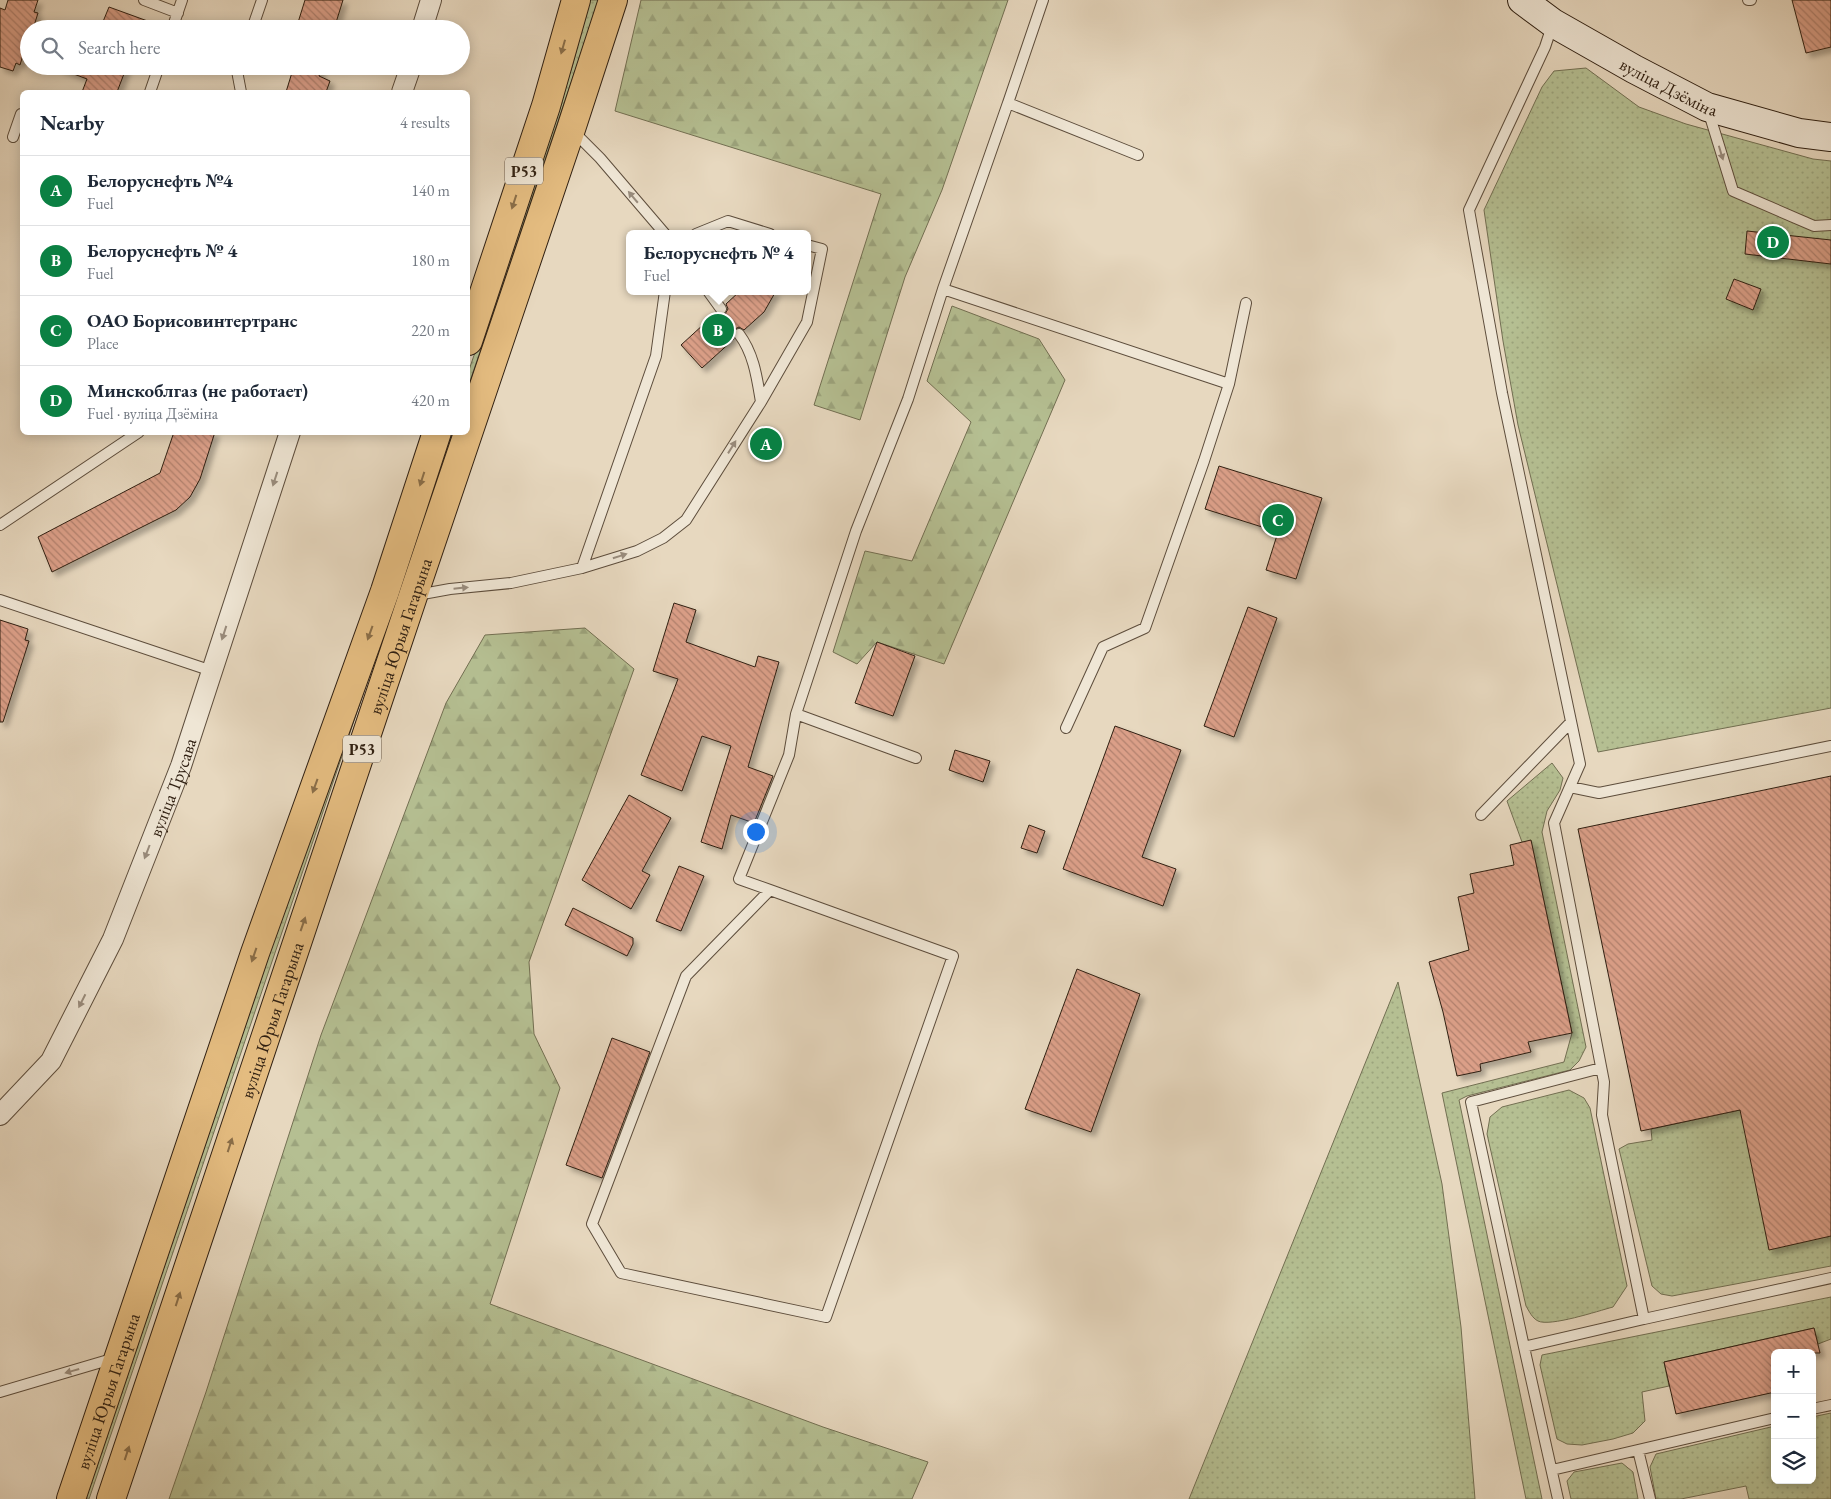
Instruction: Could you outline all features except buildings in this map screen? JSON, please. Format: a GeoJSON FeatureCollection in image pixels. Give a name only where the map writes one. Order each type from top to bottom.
{"type":"FeatureCollection","features":[{"type":"Feature","properties":{"kind":"main road","name":"Р53"},"geometry":{"type":"LineString","coordinates":[[470,335],[546,106],[576,0]]}},
{"type":"Feature","properties":{"kind":"main road","name":"вуліца Юрыя Гагарына"},"geometry":{"type":"LineString","coordinates":[[470,428],[613,0]]}},
{"type":"Feature","properties":{"kind":"main road","name":"вуліца Дзёміна"},"geometry":{"type":"LineString","coordinates":[[1522,0],[1553,22],[1634,69],[1707,107],[1799,133],[1831,137]]}},
{"type":"Feature","properties":{"kind":"main road","name":"вуліца Юрыя Гагарына"},"geometry":{"type":"LineString","coordinates":[[71,1499],[255,953],[385,591],[436,435]]}},
{"type":"Feature","properties":{"kind":"main road","name":"вуліца Юрыя Гагарына"},"geometry":{"type":"LineString","coordinates":[[111,1499],[467,435]]}},
{"type":"Feature","properties":{"kind":"street"},"geometry":{"type":"LineString","coordinates":[[425,20],[431,0]]}},
{"type":"Feature","properties":{"kind":"street"},"geometry":{"type":"LineString","coordinates":[[403,90],[408,75]]}},
{"type":"Feature","properties":{"kind":"street","name":"вуліца Трусава"},"geometry":{"type":"LineString","coordinates":[[0,1115],[52,1061],[113,939],[181,766],[289,435]]}},
{"type":"Feature","properties":{"kind":"lane"},"geometry":{"type":"LineString","coordinates":[[144,0],[178,13]]}},
{"type":"Feature","properties":{"kind":"lane"},"geometry":{"type":"LineString","coordinates":[[175,20],[182,0]]}},
{"type":"Feature","properties":{"kind":"lane"},"geometry":{"type":"LineString","coordinates":[[255,20],[262,0]]}},
{"type":"Feature","properties":{"kind":"lane"},"geometry":{"type":"LineString","coordinates":[[770,890],[686,976],[592,1224],[621,1273],[826,1317],[953,956],[770,890],[739,879],[789,755],[796,714],[856,531],[908,399],[1043,0]]}},
{"type":"Feature","properties":{"kind":"lane"},"geometry":{"type":"LineString","coordinates":[[1553,22],[1545,47],[1469,210],[1502,394],[1580,764],[1554,823],[1604,1082],[1602,1115],[1644,1319]]}},
{"type":"Feature","properties":{"kind":"lane"},"geometry":{"type":"LineString","coordinates":[[151,90],[156,75]]}},
{"type":"Feature","properties":{"kind":"lane"},"geometry":{"type":"LineString","coordinates":[[238,75],[241,90]]}},
{"type":"Feature","properties":{"kind":"lane"},"geometry":{"type":"LineString","coordinates":[[1008,103],[1138,154]]}},
{"type":"Feature","properties":{"kind":"lane"},"geometry":{"type":"LineString","coordinates":[[1707,107],[1733,191],[1814,226],[1831,225]]}},
{"type":"Feature","properties":{"kind":"lane"},"geometry":{"type":"LineString","coordinates":[[13,137],[20,117]]}},
{"type":"Feature","properties":{"kind":"lane"},"geometry":{"type":"LineString","coordinates":[[571,129],[600,158],[661,230]]}},
{"type":"Feature","properties":{"kind":"lane"},"geometry":{"type":"LineString","coordinates":[[706,230],[728,221],[757,230]]}},
{"type":"Feature","properties":{"kind":"lane"},"geometry":{"type":"LineString","coordinates":[[413,596],[450,589],[511,583],[582,568],[638,551],[663,538],[686,520],[760,402],[807,322],[822,250],[811,246]]}},
{"type":"Feature","properties":{"kind":"lane"},"geometry":{"type":"LineString","coordinates":[[944,289],[1229,384]]}},
{"type":"Feature","properties":{"kind":"lane"},"geometry":{"type":"LineString","coordinates":[[582,568],[656,356],[664,295]]}},
{"type":"Feature","properties":{"kind":"lane"},"geometry":{"type":"LineString","coordinates":[[711,295],[721,309]]}},
{"type":"Feature","properties":{"kind":"lane"},"geometry":{"type":"LineString","coordinates":[[1066,728],[1103,648],[1145,628],[1229,384],[1246,303]]}},
{"type":"Feature","properties":{"kind":"lane"},"geometry":{"type":"LineString","coordinates":[[739,334],[747,345],[756,373],[760,402]]}},
{"type":"Feature","properties":{"kind":"lane"},"geometry":{"type":"LineString","coordinates":[[0,524],[134,435]]}},
{"type":"Feature","properties":{"kind":"lane"},"geometry":{"type":"LineString","coordinates":[[0,600],[212,671]]}},
{"type":"Feature","properties":{"kind":"lane"},"geometry":{"type":"LineString","coordinates":[[796,714],[916,758]]}},
{"type":"Feature","properties":{"kind":"lane"},"geometry":{"type":"LineString","coordinates":[[1481,815],[1571,722]]}},
{"type":"Feature","properties":{"kind":"lane"},"geometry":{"type":"LineString","coordinates":[[1570,787],[1599,793],[1831,746]]}},
{"type":"Feature","properties":{"kind":"lane"},"geometry":{"type":"LineString","coordinates":[[1558,1499],[1471,1102],[1601,1068]]}},
{"type":"Feature","properties":{"kind":"lane"},"geometry":{"type":"LineString","coordinates":[[1524,1348],[1644,1319],[1831,1278]]}},
{"type":"Feature","properties":{"kind":"lane"},"geometry":{"type":"LineString","coordinates":[[0,1392],[118,1357]]}},
{"type":"Feature","properties":{"kind":"lane"},"geometry":{"type":"LineString","coordinates":[[1816,1408],[1831,1404]]}},
{"type":"Feature","properties":{"kind":"lane"},"geometry":{"type":"LineString","coordinates":[[1552,1470],[1771,1419]]}},
{"type":"Feature","properties":{"kind":"lane"},"geometry":{"type":"LineString","coordinates":[[1638,1450],[1650,1499]]}},
{"type":"Feature","properties":{"kind":"green space"},"geometry":{"type":"Polygon","coordinates":[[[590,0],[599,0],[470,381],[470,367],[572,67],[590,0]]]}},
{"type":"Feature","properties":{"kind":"green space"},"geometry":{"type":"Polygon","coordinates":[[[641,0],[1008,0],[942,190],[905,277],[860,420],[814,405],[881,194],[615,111],[641,0]]]}},
{"type":"Feature","properties":{"kind":"green space"},"geometry":{"type":"Polygon","coordinates":[[[1586,68],[1639,107],[1686,124],[1813,159],[1831,161],[1831,708],[1598,752],[1518,425],[1503,341],[1484,210],[1542,87],[1554,71],[1586,68]]]}},
{"type":"Feature","properties":{"kind":"green space"},"geometry":{"type":"Polygon","coordinates":[[[952,306],[1039,339],[1065,380],[944,664],[877,642],[857,664],[833,652],[865,551],[912,561],[971,422],[927,381],[952,306]]]}},
{"type":"Feature","properties":{"kind":"green space"},"geometry":{"type":"Polygon","coordinates":[[[446,435],[451,435],[89,1499],[84,1499],[446,435]]]}},
{"type":"Feature","properties":{"kind":"green space"},"geometry":{"type":"Polygon","coordinates":[[[585,628],[634,669],[529,962],[534,1034],[560,1088],[490,1304],[823,1427],[928,1462],[912,1499],[169,1499],[206,1392],[321,1035],[446,703],[485,635],[585,628]]]}},
{"type":"Feature","properties":{"kind":"green space"},"geometry":{"type":"Polygon","coordinates":[[[1552,763],[1563,778],[1560,790],[1547,811],[1542,832],[1586,1047],[1579,1061],[1570,1070],[1467,1096],[1459,1100],[1542,1499],[1526,1499],[1442,1093],[1564,1062],[1572,1033],[1531,841],[1522,842],[1507,801],[1552,763]]]}},
{"type":"Feature","properties":{"kind":"green space"},"geometry":{"type":"Polygon","coordinates":[[[1398,982],[1442,1184],[1461,1327],[1475,1499],[1189,1499],[1398,982]]]}},
{"type":"Feature","properties":{"kind":"green space"},"geometry":{"type":"Polygon","coordinates":[[[1569,1090],[1584,1098],[1590,1108],[1627,1286],[1613,1307],[1563,1320],[1544,1322],[1534,1318],[1526,1306],[1487,1134],[1490,1117],[1502,1107],[1569,1090]]]}},
{"type":"Feature","properties":{"kind":"green space"},"geometry":{"type":"Polygon","coordinates":[[[1740,1110],[1831,1236],[1831,1266],[1672,1296],[1661,1294],[1652,1286],[1619,1149],[1628,1144],[1652,1140],[1651,1129],[1740,1110]]]}},
{"type":"Feature","properties":{"kind":"green space"},"geometry":{"type":"Polygon","coordinates":[[[1831,1297],[1831,1339],[1818,1344],[1814,1328],[1664,1362],[1669,1386],[1642,1392],[1645,1421],[1633,1433],[1582,1445],[1567,1444],[1557,1439],[1540,1365],[1542,1355],[1831,1297]]]}},
{"type":"Feature","properties":{"kind":"green space"},"geometry":{"type":"Polygon","coordinates":[[[1831,1413],[1831,1499],[1749,1499],[1746,1486],[1681,1499],[1656,1499],[1650,1467],[1656,1454],[1771,1427],[1771,1484],[1816,1484],[1816,1416],[1831,1413]]]}},
{"type":"Feature","properties":{"kind":"green space"},"geometry":{"type":"Polygon","coordinates":[[[1622,1463],[1633,1472],[1638,1499],[1571,1499],[1567,1481],[1574,1472],[1622,1463]]]}},
{"type":"Feature","properties":{"kind":"place","name":"Минскоблгаз (не работает)"},"geometry":{"type":"Point","coordinates":[1773,242]}},
{"type":"Feature","properties":{"kind":"place","name":"Белоруснефть № 4"},"geometry":{"type":"Point","coordinates":[718,330]}},
{"type":"Feature","properties":{"kind":"place","name":"Белоруснефть №4"},"geometry":{"type":"Point","coordinates":[766,444]}},
{"type":"Feature","properties":{"kind":"place","name":"ОАО Борисовинтертранс"},"geometry":{"type":"Point","coordinates":[1278,520]}}]}
